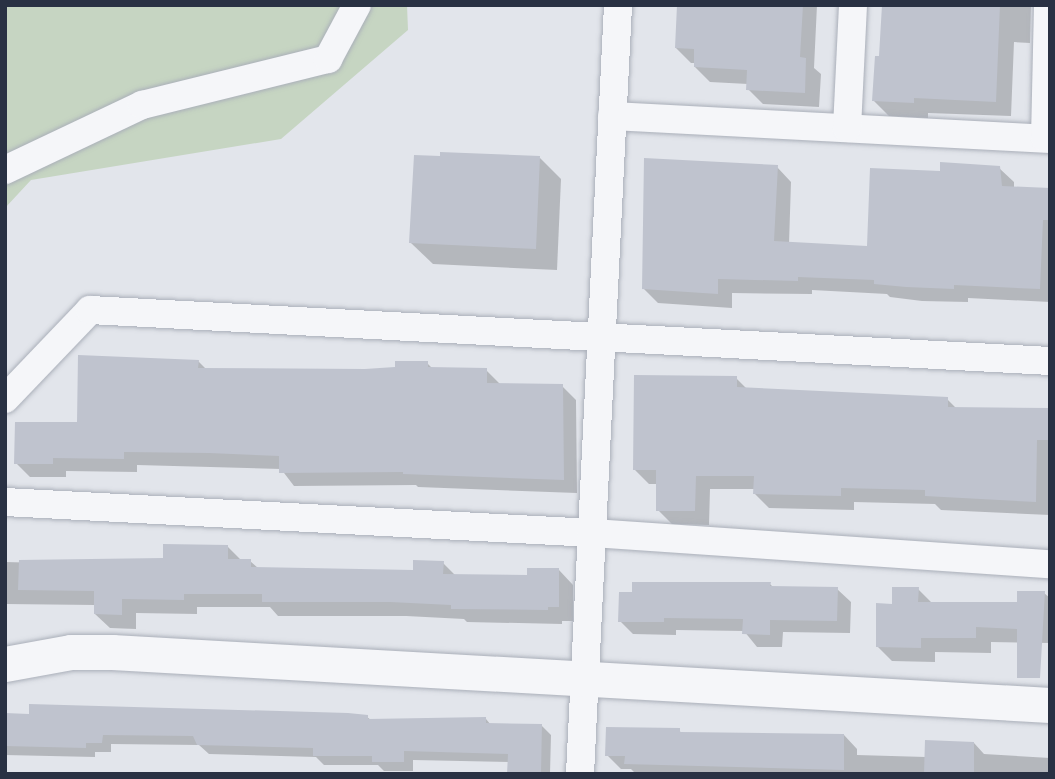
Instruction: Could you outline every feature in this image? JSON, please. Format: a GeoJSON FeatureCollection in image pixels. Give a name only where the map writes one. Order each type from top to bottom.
{"type":"FeatureCollection","features":[{"type":"Feature","properties":{"kind":"street"},"geometry":{"type":"LineString","coordinates":[[5,170],[142,105],[328,59],[357,5]]}},
{"type":"Feature","properties":{"kind":"street"},"geometry":{"type":"LineString","coordinates":[[580,774],[618,5]]}},
{"type":"Feature","properties":{"kind":"street"},"geometry":{"type":"LineString","coordinates":[[847,128],[853,5]]}},
{"type":"Feature","properties":{"kind":"street"},"geometry":{"type":"LineString","coordinates":[[612,116],[1047,139],[1048,5]]}},
{"type":"Feature","properties":{"kind":"street"},"geometry":{"type":"LineString","coordinates":[[5,399],[90,310],[1050,361]]}},
{"type":"Feature","properties":{"kind":"street"},"geometry":{"type":"LineString","coordinates":[[5,502],[592,533],[1050,564]]}},
{"type":"Feature","properties":{"kind":"street"},"geometry":{"type":"LineString","coordinates":[[5,664],[71,652],[112,652],[1050,705]]}},
{"type":"Feature","properties":{"kind":"green space"},"geometry":{"type":"Polygon","coordinates":[[[5,5],[407,5],[408,30],[281,139],[31,180],[5,208],[5,5]]]}},
{"type":"Feature","properties":{"kind":"building"},"geometry":{"type":"Polygon","coordinates":[[[677,5],[803,5],[800,57],[806,58],[805,93],[746,90],[747,70],[694,67],[694,49],[675,48],[677,5]]]}},
{"type":"Feature","properties":{"kind":"building"},"geometry":{"type":"Polygon","coordinates":[[[882,5],[1000,5],[996,102],[914,98],[914,103],[872,101],[875,56],[879,56],[882,5]]]}},
{"type":"Feature","properties":{"kind":"building"},"geometry":{"type":"Polygon","coordinates":[[[440,152],[540,156],[536,249],[409,243],[414,155],[440,156],[440,152]]]}},
{"type":"Feature","properties":{"kind":"building"},"geometry":{"type":"Polygon","coordinates":[[[644,158],[778,165],[774,241],[867,246],[870,168],[940,171],[940,162],[1000,166],[1002,186],[1050,188],[1050,220],[1043,220],[1040,289],[954,285],[954,289],[906,287],[874,284],[874,280],[798,277],[798,281],[718,279],[718,294],[642,289],[644,158]]]}},
{"type":"Feature","properties":{"kind":"building"},"geometry":{"type":"Polygon","coordinates":[[[78,355],[199,360],[198,368],[365,369],[395,367],[395,361],[428,361],[428,367],[487,368],[487,383],[563,384],[564,480],[403,472],[279,473],[279,456],[209,453],[124,452],[124,459],[53,458],[53,464],[14,464],[15,422],[77,422],[78,355]]]}},
{"type":"Feature","properties":{"kind":"building"},"geometry":{"type":"Polygon","coordinates":[[[634,375],[737,376],[737,387],[948,397],[948,407],[1050,408],[1050,440],[1037,440],[1036,502],[925,496],[925,490],[841,488],[841,496],[753,494],[754,476],[696,476],[695,511],[656,511],[656,470],[633,470],[634,375]]]}},
{"type":"Feature","properties":{"kind":"building"},"geometry":{"type":"Polygon","coordinates":[[[163,544],[228,545],[228,559],[251,559],[251,567],[413,570],[413,560],[444,561],[443,574],[527,575],[527,568],[559,568],[559,607],[548,607],[548,610],[451,609],[451,605],[390,602],[262,602],[262,594],[184,594],[184,600],[122,599],[122,615],[94,614],[94,591],[18,590],[19,560],[163,558],[163,544]]]}},
{"type":"Feature","properties":{"kind":"building"},"geometry":{"type":"Polygon","coordinates":[[[632,582],[771,582],[770,586],[838,587],[837,621],[770,620],[770,635],[742,634],[743,619],[664,618],[664,622],[618,622],[619,592],[632,592],[632,582]]]}},
{"type":"Feature","properties":{"kind":"building"},"geometry":{"type":"Polygon","coordinates":[[[892,587],[919,587],[918,602],[1017,602],[1017,591],[1045,591],[1040,678],[1017,678],[1017,629],[976,627],[976,638],[921,638],[921,648],[876,647],[876,603],[892,604],[892,587]]]}},
{"type":"Feature","properties":{"kind":"building"},"geometry":{"type":"Polygon","coordinates":[[[29,704],[348,713],[368,715],[368,719],[486,717],[486,723],[542,724],[541,774],[507,774],[508,754],[404,751],[404,762],[372,762],[372,756],[313,756],[313,748],[197,745],[193,736],[103,735],[102,743],[86,743],[86,748],[5,746],[5,713],[29,714],[29,704]]]}},
{"type":"Feature","properties":{"kind":"building"},"geometry":{"type":"Polygon","coordinates":[[[606,727],[680,728],[680,732],[844,734],[844,770],[624,764],[625,756],[605,756],[606,727]]]}},
{"type":"Feature","properties":{"kind":"building"},"geometry":{"type":"Polygon","coordinates":[[[925,740],[974,742],[974,774],[924,774],[925,740]]]}}]}
